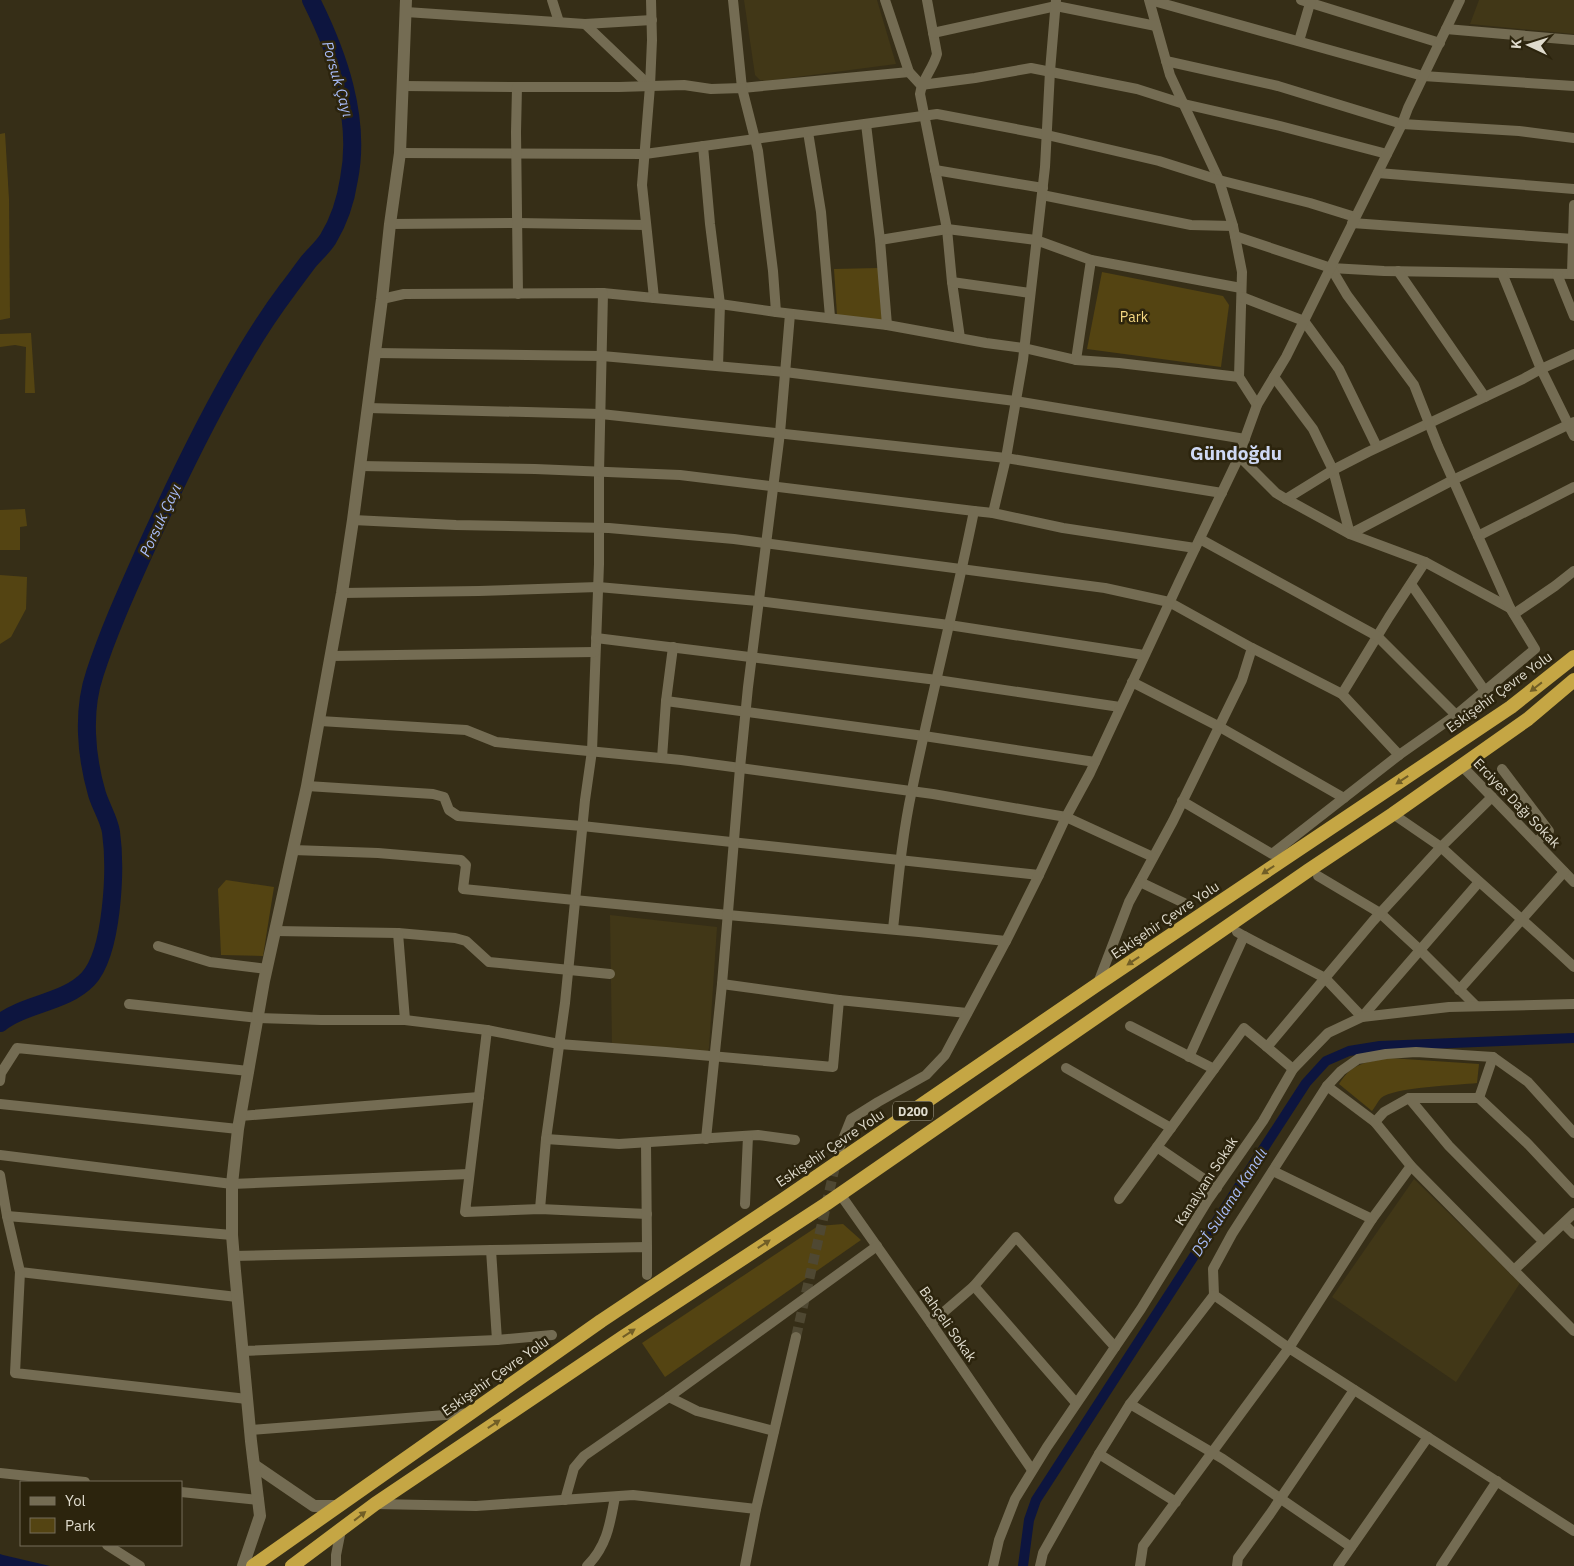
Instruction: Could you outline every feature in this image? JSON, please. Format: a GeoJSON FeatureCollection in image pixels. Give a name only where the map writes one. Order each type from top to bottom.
{"type":"FeatureCollection","features":[{"type":"Feature","properties":{"kind":"highway","name":"Eskişehir Çevre Yolu"},"geometry":{"type":"LineString","coordinates":[[253,1566],[601,1321],[792,1194],[1098,984],[1511,707],[1574,657]]}},
{"type":"Feature","properties":{"kind":"highway","name":"D200"},"geometry":{"type":"LineString","coordinates":[[292,1566],[375,1504],[840,1194],[1393,814],[1528,719],[1574,680]]}},
{"type":"Feature","properties":{"kind":"street"},"geometry":{"type":"LineString","coordinates":[[552,0],[559,22]]}},
{"type":"Feature","properties":{"kind":"street"},"geometry":{"type":"LineString","coordinates":[[651,0],[650,86],[642,184],[654,298]]}},
{"type":"Feature","properties":{"kind":"street"},"geometry":{"type":"LineString","coordinates":[[733,0],[742,88],[755,139],[773,271],[776,312]]}},
{"type":"Feature","properties":{"kind":"street"},"geometry":{"type":"LineString","coordinates":[[885,0],[908,72],[922,85]]}},
{"type":"Feature","properties":{"kind":"street"},"geometry":{"type":"LineString","coordinates":[[927,0],[937,54],[935,62],[922,85],[920,94],[947,229],[960,338]]}},
{"type":"Feature","properties":{"kind":"street"},"geometry":{"type":"LineString","coordinates":[[1257,405],[1239,377],[1242,272],[1234,231],[1218,180],[1170,75],[1150,0],[1423,76],[1574,86]]}},
{"type":"Feature","properties":{"kind":"street"},"geometry":{"type":"LineString","coordinates":[[838,1149],[851,1119],[926,1075],[944,1055],[1006,941],[1095,762],[1222,493],[1239,456],[1257,405],[1286,356],[1331,268],[1402,124],[1460,0]]}},
{"type":"Feature","properties":{"kind":"street"},"geometry":{"type":"LineString","coordinates":[[1299,41],[1307,1],[1440,43]]}},
{"type":"Feature","properties":{"kind":"street"},"geometry":{"type":"LineString","coordinates":[[933,33],[1056,3],[1156,26]]}},
{"type":"Feature","properties":{"kind":"street"},"geometry":{"type":"LineString","coordinates":[[993,513],[1006,458],[1024,348],[1042,192],[1056,3]]}},
{"type":"Feature","properties":{"kind":"street"},"geometry":{"type":"LineString","coordinates":[[243,1566],[260,1516],[237,1297],[232,1235],[232,1184],[239,1123],[258,1018],[320,720],[353,520],[400,152],[406,6],[585,24],[652,20]]}},
{"type":"Feature","properties":{"kind":"street"},"geometry":{"type":"LineString","coordinates":[[585,24],[650,86]]}},
{"type":"Feature","properties":{"kind":"street"},"geometry":{"type":"LineString","coordinates":[[1446,30],[1574,40]]}},
{"type":"Feature","properties":{"kind":"street"},"geometry":{"type":"LineString","coordinates":[[1166,61],[1278,86],[1402,124],[1519,131],[1574,138]]}},
{"type":"Feature","properties":{"kind":"street"},"geometry":{"type":"LineString","coordinates":[[922,85],[1030,68],[1137,89],[1184,104],[1280,126],[1387,154]]}},
{"type":"Feature","properties":{"kind":"street"},"geometry":{"type":"LineString","coordinates":[[403,86],[619,87],[684,85],[711,89],[742,88],[908,72]]}},
{"type":"Feature","properties":{"kind":"street"},"geometry":{"type":"LineString","coordinates":[[517,87],[518,294]]}},
{"type":"Feature","properties":{"kind":"street"},"geometry":{"type":"LineString","coordinates":[[400,152],[645,154],[937,114],[1047,135],[1159,161],[1218,180],[1310,203],[1354,220],[1573,239]]}},
{"type":"Feature","properties":{"kind":"street"},"geometry":{"type":"LineString","coordinates":[[866,124],[880,240],[887,325]]}},
{"type":"Feature","properties":{"kind":"street"},"geometry":{"type":"LineString","coordinates":[[808,132],[820,212],[830,317]]}},
{"type":"Feature","properties":{"kind":"street"},"geometry":{"type":"LineString","coordinates":[[703,146],[720,304],[718,366]]}},
{"type":"Feature","properties":{"kind":"street"},"geometry":{"type":"LineString","coordinates":[[935,170],[1191,225],[1234,231],[1331,268],[1502,274],[1573,274],[1574,205]]}},
{"type":"Feature","properties":{"kind":"street"},"geometry":{"type":"LineString","coordinates":[[1378,173],[1574,189]]}},
{"type":"Feature","properties":{"kind":"street"},"geometry":{"type":"LineString","coordinates":[[390,224],[646,225]]}},
{"type":"Feature","properties":{"kind":"street"},"geometry":{"type":"LineString","coordinates":[[880,240],[947,229],[1036,240],[1091,260],[1242,292],[1304,321],[1339,369],[1377,447]]}},
{"type":"Feature","properties":{"kind":"street"},"geometry":{"type":"LineString","coordinates":[[1076,360],[1091,260]]}},
{"type":"Feature","properties":{"kind":"street"},"geometry":{"type":"LineString","coordinates":[[1182,801],[1272,854],[1399,755],[1456,715],[1535,650],[1512,611],[1453,480],[1414,385],[1347,295],[1331,268]]}},
{"type":"Feature","properties":{"kind":"street"},"geometry":{"type":"LineString","coordinates":[[1398,271],[1485,397]]}},
{"type":"Feature","properties":{"kind":"street"},"geometry":{"type":"LineString","coordinates":[[1502,274],[1541,369],[1571,423],[1574,436]]}},
{"type":"Feature","properties":{"kind":"street"},"geometry":{"type":"LineString","coordinates":[[1557,274],[1574,316]]}},
{"type":"Feature","properties":{"kind":"street"},"geometry":{"type":"LineString","coordinates":[[952,282],[1030,293]]}},
{"type":"Feature","properties":{"kind":"street"},"geometry":{"type":"LineString","coordinates":[[382,299],[404,294],[603,294],[720,304],[887,325],[1024,348],[1076,360],[1239,377]]}},
{"type":"Feature","properties":{"kind":"street"},"geometry":{"type":"LineString","coordinates":[[540,1209],[546,1139],[569,970],[582,826],[592,751],[598,587],[603,294]]}},
{"type":"Feature","properties":{"kind":"street"},"geometry":{"type":"LineString","coordinates":[[706,1138],[722,984],[745,713],[780,433],[790,314]]}},
{"type":"Feature","properties":{"kind":"street"},"geometry":{"type":"LineString","coordinates":[[375,353],[602,356],[785,372],[1014,401],[1245,439]]}},
{"type":"Feature","properties":{"kind":"street"},"geometry":{"type":"LineString","coordinates":[[1286,500],[1332,470],[1377,447],[1574,354]]}},
{"type":"Feature","properties":{"kind":"street"},"geometry":{"type":"LineString","coordinates":[[1274,377],[1312,429],[1332,470],[1350,534]]}},
{"type":"Feature","properties":{"kind":"street"},"geometry":{"type":"LineString","coordinates":[[368,408],[601,414],[1006,458],[1222,493]]}},
{"type":"Feature","properties":{"kind":"street"},"geometry":{"type":"LineString","coordinates":[[1350,534],[1453,480],[1571,423]]}},
{"type":"Feature","properties":{"kind":"street"},"geometry":{"type":"LineString","coordinates":[[1239,456],[1276,493],[1286,500],[1350,534],[1425,562],[1512,611]]}},
{"type":"Feature","properties":{"kind":"street"},"geometry":{"type":"LineString","coordinates":[[360,466],[535,469],[680,475],[993,513],[1064,528],[1197,544],[1377,636],[1456,715]]}},
{"type":"Feature","properties":{"kind":"street"},"geometry":{"type":"LineString","coordinates":[[1478,536],[1574,488]]}},
{"type":"Feature","properties":{"kind":"street"},"geometry":{"type":"LineString","coordinates":[[894,930],[901,860],[912,791],[974,511]]}},
{"type":"Feature","properties":{"kind":"street"},"geometry":{"type":"LineString","coordinates":[[353,520],[456,525],[599,528],[734,539],[1105,588],[1169,602],[1252,648],[1342,694],[1399,755]]}},
{"type":"Feature","properties":{"kind":"street"},"geometry":{"type":"LineString","coordinates":[[1342,694],[1425,562]]}},
{"type":"Feature","properties":{"kind":"street"},"geometry":{"type":"LineString","coordinates":[[1512,611],[1555,586],[1574,571]]}},
{"type":"Feature","properties":{"kind":"street"},"geometry":{"type":"LineString","coordinates":[[1411,584],[1485,691]]}},
{"type":"Feature","properties":{"kind":"street"},"geometry":{"type":"LineString","coordinates":[[342,593],[598,587],[758,600],[949,625],[1144,655]]}},
{"type":"Feature","properties":{"kind":"street"},"geometry":{"type":"LineString","coordinates":[[596,638],[937,680],[1120,708]]}},
{"type":"Feature","properties":{"kind":"street"},"geometry":{"type":"LineString","coordinates":[[662,758],[666,701],[673,647]]}},
{"type":"Feature","properties":{"kind":"street"},"geometry":{"type":"LineString","coordinates":[[1098,984],[1129,902],[1242,680],[1252,648]]}},
{"type":"Feature","properties":{"kind":"street"},"geometry":{"type":"LineString","coordinates":[[331,656],[596,652]]}},
{"type":"Feature","properties":{"kind":"street"},"geometry":{"type":"LineString","coordinates":[[1132,682],[1218,726],[1344,798]]}},
{"type":"Feature","properties":{"kind":"street"},"geometry":{"type":"LineString","coordinates":[[666,701],[924,736],[1095,762]]}},
{"type":"Feature","properties":{"kind":"street"},"geometry":{"type":"LineString","coordinates":[[320,720],[466,730],[496,742],[662,758],[912,791],[1066,817],[1153,857]]}},
{"type":"Feature","properties":{"kind":"street","name":"Erciyes Dağı Sokak"},"geometry":{"type":"LineString","coordinates":[[1461,766],[1574,882]]}},
{"type":"Feature","properties":{"kind":"street"},"geometry":{"type":"LineString","coordinates":[[1502,769],[1550,831],[1536,842]]}},
{"type":"Feature","properties":{"kind":"street"},"geometry":{"type":"LineString","coordinates":[[307,786],[433,794],[444,797],[449,810],[458,816],[582,826],[1039,875]]}},
{"type":"Feature","properties":{"kind":"street"},"geometry":{"type":"LineString","coordinates":[[1267,1047],[1380,913],[1492,797]]}},
{"type":"Feature","properties":{"kind":"street"},"geometry":{"type":"LineString","coordinates":[[1393,814],[1442,847],[1574,967]]}},
{"type":"Feature","properties":{"kind":"street"},"geometry":{"type":"LineString","coordinates":[[293,850],[396,854],[461,860],[466,865],[463,889],[1006,941]]}},
{"type":"Feature","properties":{"kind":"street"},"geometry":{"type":"LineString","coordinates":[[1459,990],[1564,872]]}},
{"type":"Feature","properties":{"kind":"street"},"geometry":{"type":"LineString","coordinates":[[1318,876],[1380,913],[1476,1006]]}},
{"type":"Feature","properties":{"kind":"street"},"geometry":{"type":"LineString","coordinates":[[1140,882],[1184,903]]}},
{"type":"Feature","properties":{"kind":"street"},"geometry":{"type":"LineString","coordinates":[[1189,1057],[1240,934],[1325,978],[1362,1017],[1479,882]]}},
{"type":"Feature","properties":{"kind":"street"},"geometry":{"type":"LineString","coordinates":[[275,931],[398,933],[455,938],[466,941],[489,962],[610,974]]}},
{"type":"Feature","properties":{"kind":"street"},"geometry":{"type":"LineString","coordinates":[[398,933],[405,1020]]}},
{"type":"Feature","properties":{"kind":"street"},"geometry":{"type":"LineString","coordinates":[[158,946],[210,962],[267,969]]}},
{"type":"Feature","properties":{"kind":"street"},"geometry":{"type":"LineString","coordinates":[[722,984],[839,1000],[967,1013]]}},
{"type":"Feature","properties":{"kind":"street"},"geometry":{"type":"LineString","coordinates":[[129,1004],[258,1018],[405,1020],[487,1030],[559,1044],[833,1067],[839,1000]]}},
{"type":"Feature","properties":{"kind":"street","name":"Kanalyanı Sokak"},"geometry":{"type":"LineString","coordinates":[[993,1566],[999,1540],[1015,1499],[1032,1470],[1141,1309],[1217,1188],[1263,1121],[1293,1069],[1328,1033],[1362,1017],[1448,1007],[1574,1004]]}},
{"type":"Feature","properties":{"kind":"street"},"geometry":{"type":"LineString","coordinates":[[1130,1026],[1214,1069]]}},
{"type":"Feature","properties":{"kind":"street"},"geometry":{"type":"LineString","coordinates":[[1119,1199],[1244,1028],[1293,1069]]}},
{"type":"Feature","properties":{"kind":"street"},"geometry":{"type":"LineString","coordinates":[[487,1030],[465,1212],[540,1209],[647,1214]]}},
{"type":"Feature","properties":{"kind":"street"},"geometry":{"type":"LineString","coordinates":[[0,1081],[1,1072],[17,1048],[249,1071]]}},
{"type":"Feature","properties":{"kind":"street"},"geometry":{"type":"LineString","coordinates":[[1040,1566],[1043,1553],[1099,1454],[1130,1404],[1214,1295],[1214,1269],[1232,1234],[1327,1086],[1342,1071],[1358,1059],[1386,1054],[1416,1052],[1493,1057],[1528,1082],[1574,1133]]}},
{"type":"Feature","properties":{"kind":"street"},"geometry":{"type":"LineString","coordinates":[[1479,1098],[1493,1057]]}},
{"type":"Feature","properties":{"kind":"street"},"geometry":{"type":"LineString","coordinates":[[1066,1068],[1171,1128]]}},
{"type":"Feature","properties":{"kind":"street"},"geometry":{"type":"LineString","coordinates":[[1327,1086],[1375,1122],[1412,1166],[1574,1331]]}},
{"type":"Feature","properties":{"kind":"street"},"geometry":{"type":"LineString","coordinates":[[0,1104],[239,1123],[478,1097]]}},
{"type":"Feature","properties":{"kind":"street"},"geometry":{"type":"LineString","coordinates":[[1375,1122],[1384,1112],[1409,1098],[1479,1098],[1527,1143],[1574,1193]]}},
{"type":"Feature","properties":{"kind":"street"},"geometry":{"type":"LineString","coordinates":[[1409,1098],[1448,1146],[1543,1241]]}},
{"type":"Feature","properties":{"kind":"street"},"geometry":{"type":"LineString","coordinates":[[546,1139],[619,1144],[758,1135],[794,1140]]}},
{"type":"Feature","properties":{"kind":"street"},"geometry":{"type":"LineString","coordinates":[[745,1204],[748,1136]]}},
{"type":"Feature","properties":{"kind":"street"},"geometry":{"type":"LineString","coordinates":[[646,1142],[647,1274]]}},
{"type":"Feature","properties":{"kind":"street"},"geometry":{"type":"LineString","coordinates":[[1157,1148],[1217,1188]]}},
{"type":"Feature","properties":{"kind":"street"},"geometry":{"type":"LineString","coordinates":[[0,1155],[232,1184],[469,1174]]}},
{"type":"Feature","properties":{"kind":"street"},"geometry":{"type":"LineString","coordinates":[[1140,1566],[1143,1546],[1289,1348],[1372,1219],[1412,1166]]}},
{"type":"Feature","properties":{"kind":"street"},"geometry":{"type":"LineString","coordinates":[[1272,1170],[1372,1219]]}},
{"type":"Feature","properties":{"kind":"street"},"geometry":{"type":"LineString","coordinates":[[0,1174],[7,1216],[20,1272],[15,1373],[247,1399]]}},
{"type":"Feature","properties":{"kind":"street","name":"Bahçeli Sokak"},"geometry":{"type":"LineString","coordinates":[[840,1194],[1032,1470]]}},
{"type":"Feature","properties":{"kind":"street"},"geometry":{"type":"LineString","coordinates":[[1514,1270],[1574,1213]]}},
{"type":"Feature","properties":{"kind":"street"},"geometry":{"type":"LineString","coordinates":[[7,1216],[232,1235]]}},
{"type":"Feature","properties":{"kind":"street"},"geometry":{"type":"LineString","coordinates":[[1564,1224],[1574,1234]]}},
{"type":"Feature","properties":{"kind":"street"},"geometry":{"type":"LineString","coordinates":[[931,1323],[974,1286],[1016,1237],[1115,1346]]}},
{"type":"Feature","properties":{"kind":"street"},"geometry":{"type":"LineString","coordinates":[[565,1500],[574,1468],[584,1456],[669,1398],[877,1246]]}},
{"type":"Feature","properties":{"kind":"street"},"geometry":{"type":"LineString","coordinates":[[234,1256],[647,1247]]}},
{"type":"Feature","properties":{"kind":"street"},"geometry":{"type":"LineString","coordinates":[[491,1250],[497,1340]]}},
{"type":"Feature","properties":{"kind":"street"},"geometry":{"type":"LineString","coordinates":[[20,1272],[237,1297]]}},
{"type":"Feature","properties":{"kind":"street"},"geometry":{"type":"LineString","coordinates":[[974,1286],[1076,1404]]}},
{"type":"Feature","properties":{"kind":"street"},"geometry":{"type":"LineString","coordinates":[[1214,1295],[1289,1348],[1574,1531]]}},
{"type":"Feature","properties":{"kind":"street"},"geometry":{"type":"LineString","coordinates":[[243,1351],[497,1340],[552,1335]]}},
{"type":"Feature","properties":{"kind":"street"},"geometry":{"type":"LineString","coordinates":[[745,1566],[756,1509],[796,1337]]}},
{"type":"Feature","properties":{"kind":"street"},"geometry":{"type":"LineString","coordinates":[[1237,1566],[1238,1558],[1281,1499],[1354,1390]]}},
{"type":"Feature","properties":{"kind":"street"},"geometry":{"type":"LineString","coordinates":[[669,1398],[697,1411],[774,1431]]}},
{"type":"Feature","properties":{"kind":"street"},"geometry":{"type":"LineString","coordinates":[[1130,1404],[1213,1453],[1351,1547]]}},
{"type":"Feature","properties":{"kind":"street"},"geometry":{"type":"LineString","coordinates":[[250,1430],[471,1413]]}},
{"type":"Feature","properties":{"kind":"street"},"geometry":{"type":"LineString","coordinates":[[1338,1566],[1428,1437]]}},
{"type":"Feature","properties":{"kind":"street"},"geometry":{"type":"LineString","coordinates":[[1099,1454],[1176,1502]]}},
{"type":"Feature","properties":{"kind":"street"},"geometry":{"type":"LineString","coordinates":[[254,1465],[314,1506],[339,1506]]}},
{"type":"Feature","properties":{"kind":"street"},"geometry":{"type":"LineString","coordinates":[[0,1473],[76,1481]]}},
{"type":"Feature","properties":{"kind":"street"},"geometry":{"type":"LineString","coordinates":[[1440,1566],[1497,1482]]}},
{"type":"Feature","properties":{"kind":"street"},"geometry":{"type":"LineString","coordinates":[[182,1492],[259,1500]]}},
{"type":"Feature","properties":{"kind":"street"},"geometry":{"type":"LineString","coordinates":[[375,1504],[476,1506],[633,1496],[756,1509]]}},
{"type":"Feature","properties":{"kind":"street"},"geometry":{"type":"LineString","coordinates":[[587,1566],[597,1556],[609,1531],[615,1497]]}},
{"type":"Feature","properties":{"kind":"street"},"geometry":{"type":"LineString","coordinates":[[336,1566],[336,1555],[341,1530]]}},
{"type":"Feature","properties":{"kind":"street"},"geometry":{"type":"LineString","coordinates":[[108,1546],[140,1566]]}},
{"type":"Feature","properties":{"kind":"shaded area"},"geometry":{"type":"Polygon","coordinates":[[[744,0],[877,0],[896,64],[766,81],[760,80],[755,75],[744,0]]]}},
{"type":"Feature","properties":{"kind":"shaded area"},"geometry":{"type":"Polygon","coordinates":[[[1479,0],[1574,0],[1574,34],[1470,24],[1479,0]]]}},
{"type":"Feature","properties":{"kind":"shaded area"},"geometry":{"type":"Polygon","coordinates":[[[610,915],[717,927],[709,1048],[707,1053],[612,1047],[610,915]]]}},
{"type":"Feature","properties":{"kind":"shaded area"},"geometry":{"type":"Polygon","coordinates":[[[1414,1179],[1520,1283],[1456,1382],[1332,1297],[1414,1179]]]}},
{"type":"Feature","properties":{"kind":"shaded area"},"geometry":{"type":"Polygon","coordinates":[[[0,1554],[3,1555],[50,1566],[0,1566],[0,1554]]]}},
{"type":"Feature","properties":{"kind":"green space"},"geometry":{"type":"Polygon","coordinates":[[[5,133],[9,199],[10,318],[0,320],[0,134],[5,133]]]}},
{"type":"Feature","properties":{"kind":"green space"},"geometry":{"type":"Polygon","coordinates":[[[878,268],[886,321],[837,315],[834,269],[878,268]]]}},
{"type":"Feature","properties":{"kind":"green space","name":"Park"},"geometry":{"type":"Polygon","coordinates":[[[1102,272],[1223,296],[1229,305],[1221,367],[1087,349],[1102,272]]]}},
{"type":"Feature","properties":{"kind":"green space"},"geometry":{"type":"Polygon","coordinates":[[[31,333],[35,393],[25,393],[26,347],[15,345],[0,347],[0,334],[31,333]]]}},
{"type":"Feature","properties":{"kind":"green space"},"geometry":{"type":"Polygon","coordinates":[[[25,509],[27,526],[20,527],[20,550],[0,550],[0,510],[25,509]]]}},
{"type":"Feature","properties":{"kind":"green space"},"geometry":{"type":"Polygon","coordinates":[[[0,575],[27,577],[26,609],[11,637],[0,644],[0,575]]]}},
{"type":"Feature","properties":{"kind":"green space"},"geometry":{"type":"Polygon","coordinates":[[[226,880],[274,887],[263,956],[221,955],[218,889],[226,880]]]}},
{"type":"Feature","properties":{"kind":"green space"},"geometry":{"type":"Polygon","coordinates":[[[1389,1058],[1479,1064],[1477,1083],[1399,1091],[1381,1098],[1372,1111],[1339,1084],[1349,1071],[1355,1067],[1389,1058]]]}},
{"type":"Feature","properties":{"kind":"green space"},"geometry":{"type":"Polygon","coordinates":[[[843,1224],[861,1240],[665,1377],[642,1343],[818,1226],[843,1224]]]}},
{"type":"Feature","properties":{"kind":"waterway","name":"Porsuk Çayı"},"geometry":{"type":"LineString","coordinates":[[0,1023],[10,1016],[57,998],[79,987],[88,979],[103,950],[111,909],[113,866],[110,827],[97,794],[88,749],[88,703],[95,673],[111,628],[137,569],[204,427],[266,320],[306,264],[328,239],[336,225],[344,202],[352,156],[349,110],[338,64],[311,0]]}},
{"type":"Feature","properties":{"kind":"waterway","name":"DSİ Sulama Kanalı"},"geometry":{"type":"LineString","coordinates":[[1023,1566],[1029,1520],[1036,1500],[1306,1083],[1326,1061],[1349,1051],[1380,1046],[1574,1038]]}},
{"type":"Feature","properties":{"kind":"tunnel"},"geometry":{"type":"LineString","coordinates":[[796,1337],[836,1162]]}},
{"type":"Feature","properties":{"kind":"district","name":"Gündoğdu"},"geometry":{"type":"Point","coordinates":[1236,453]}}]}
